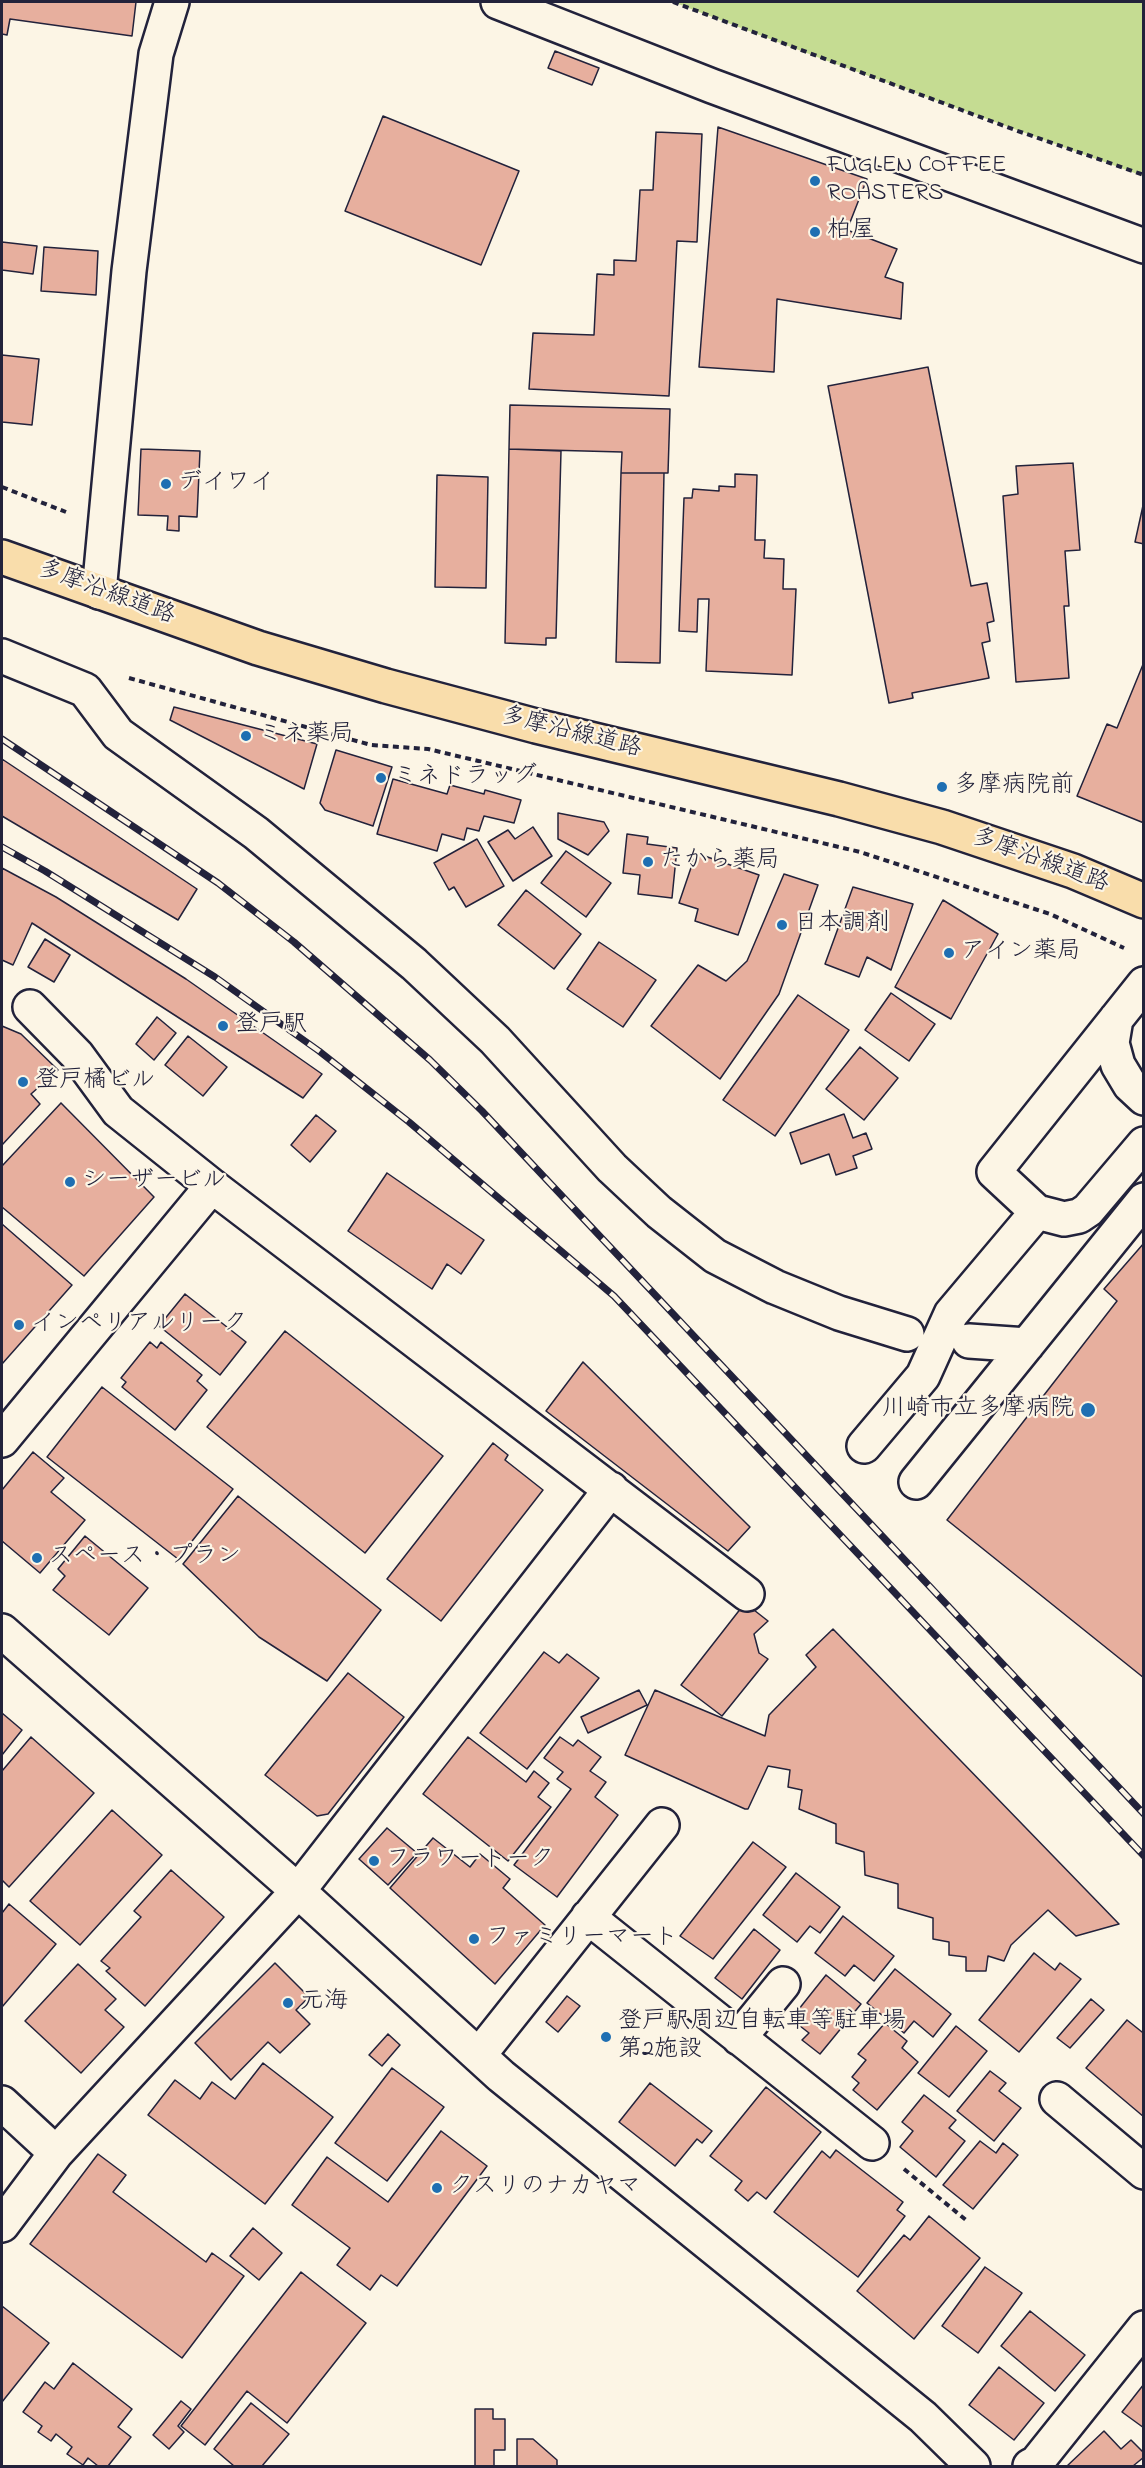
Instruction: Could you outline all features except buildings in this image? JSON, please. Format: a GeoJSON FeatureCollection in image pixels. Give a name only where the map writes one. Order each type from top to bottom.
{"type":"FeatureCollection","features":[{"type":"Feature","properties":{"kind":"main road","name":"多摩沿線道路"},"geometry":{"type":"LineString","coordinates":[[2,557],[258,648],[386,686],[536,726],[942,826],[1073,871],[1143,901]]}},
{"type":"Feature","properties":{"kind":"street"},"geometry":{"type":"LineString","coordinates":[[99,592],[130,260],[156,54],[172,2]]}},
{"type":"Feature","properties":{"kind":"street"},"geometry":{"type":"LineString","coordinates":[[498,2],[712,86],[1143,246]]}},
{"type":"Feature","properties":{"kind":"street"},"geometry":{"type":"LineString","coordinates":[[2,656],[85,690],[118,734],[256,833],[414,964],[495,1040],[612,1168],[659,1212],[716,1256],[775,1287],[839,1313],[907,1334]]}},
{"type":"Feature","properties":{"kind":"street"},"geometry":{"type":"LineString","coordinates":[[1143,984],[994,1172],[1037,1212],[1064,1219],[1079,1216],[1088,1210],[1143,1144]]}},
{"type":"Feature","properties":{"kind":"street"},"geometry":{"type":"LineString","coordinates":[[30,1007],[77,1055],[118,1111],[212,1186],[747,1594]]}},
{"type":"Feature","properties":{"kind":"street"},"geometry":{"type":"LineString","coordinates":[[1116,1019],[1112,1043],[1118,1065],[1130,1085],[1143,1098]]}},
{"type":"Feature","properties":{"kind":"street"},"geometry":{"type":"LineString","coordinates":[[2,1440],[212,1186]]}},
{"type":"Feature","properties":{"kind":"street"},"geometry":{"type":"LineString","coordinates":[[916,1482],[1143,1200]]}},
{"type":"Feature","properties":{"kind":"street"},"geometry":{"type":"LineString","coordinates":[[864,1446],[923,1376],[951,1314],[1037,1212]]}},
{"type":"Feature","properties":{"kind":"street"},"geometry":{"type":"LineString","coordinates":[[969,1341],[1027,1345]]}},
{"type":"Feature","properties":{"kind":"street"},"geometry":{"type":"LineString","coordinates":[[2,2225],[56,2153],[298,1891],[611,1489]]}},
{"type":"Feature","properties":{"kind":"street"},"geometry":{"type":"LineString","coordinates":[[2,1631],[298,1891],[510,2084],[922,2417],[973,2466]]}},
{"type":"Feature","properties":{"kind":"street"},"geometry":{"type":"LineString","coordinates":[[479,2055],[662,1825]]}},
{"type":"Feature","properties":{"kind":"street"},"geometry":{"type":"LineString","coordinates":[[588,1917],[872,2143]]}},
{"type":"Feature","properties":{"kind":"street"},"geometry":{"type":"LineString","coordinates":[[739,2038],[783,1984]]}},
{"type":"Feature","properties":{"kind":"street"},"geometry":{"type":"LineString","coordinates":[[1056,2099],[1143,2172]]}},
{"type":"Feature","properties":{"kind":"street"},"geometry":{"type":"LineString","coordinates":[[2,2103],[56,2153]]}},
{"type":"Feature","properties":{"kind":"street"},"geometry":{"type":"LineString","coordinates":[[1030,2466],[1036,2463],[1143,2328]]}},
{"type":"Feature","properties":{"kind":"path"},"geometry":{"type":"LineString","coordinates":[[674,2],[937,102],[1143,175]]}},
{"type":"Feature","properties":{"kind":"path"},"geometry":{"type":"LineString","coordinates":[[2,487],[75,515]]}},
{"type":"Feature","properties":{"kind":"path"},"geometry":{"type":"LineString","coordinates":[[128,677],[371,745],[428,749],[860,852],[1050,914],[1133,952]]}},
{"type":"Feature","properties":{"kind":"path"},"geometry":{"type":"LineString","coordinates":[[872,2143],[966,2220]]}},
{"type":"Feature","properties":{"kind":"green space"},"geometry":{"type":"Polygon","coordinates":[[[673,2],[1143,2],[1143,176],[825,60],[673,2]]]}},
{"type":"Feature","properties":{"kind":"railway"},"geometry":{"type":"LineString","coordinates":[[2,739],[218,883],[294,942],[430,1060],[482,1111],[1144,1814]]}},
{"type":"Feature","properties":{"kind":"railway"},"geometry":{"type":"LineString","coordinates":[[2,847],[45,871],[215,977],[319,1051],[409,1122],[614,1296],[1144,1856]]}},
{"type":"Feature","properties":{"kind":"place","name":"FUGLEN COFFEE ROASTERS"},"geometry":{"type":"Point","coordinates":[815,181]}},
{"type":"Feature","properties":{"kind":"place","name":"柏屋"},"geometry":{"type":"Point","coordinates":[815,232]}},
{"type":"Feature","properties":{"kind":"place","name":"デイワイ"},"geometry":{"type":"Point","coordinates":[166,484]}},
{"type":"Feature","properties":{"kind":"place","name":"ミネ薬局"},"geometry":{"type":"Point","coordinates":[246,736]}},
{"type":"Feature","properties":{"kind":"place","name":"ミネドラッグ"},"geometry":{"type":"Point","coordinates":[381,778]}},
{"type":"Feature","properties":{"kind":"place","name":"多摩病院前"},"geometry":{"type":"Point","coordinates":[942,787]}},
{"type":"Feature","properties":{"kind":"place","name":"たから薬局"},"geometry":{"type":"Point","coordinates":[648,862]}},
{"type":"Feature","properties":{"kind":"place","name":"日本調剤"},"geometry":{"type":"Point","coordinates":[782,925]}},
{"type":"Feature","properties":{"kind":"place","name":"アイン薬局"},"geometry":{"type":"Point","coordinates":[949,953]}},
{"type":"Feature","properties":{"kind":"place","name":"登戸駅"},"geometry":{"type":"Point","coordinates":[223,1026]}},
{"type":"Feature","properties":{"kind":"place","name":"登戸橘ビル"},"geometry":{"type":"Point","coordinates":[23,1082]}},
{"type":"Feature","properties":{"kind":"place","name":"シーザービル"},"geometry":{"type":"Point","coordinates":[70,1182]}},
{"type":"Feature","properties":{"kind":"place","name":"インペリアルリーク"},"geometry":{"type":"Point","coordinates":[19,1325]}},
{"type":"Feature","properties":{"kind":"place","name":"川崎市立多摩病院"},"geometry":{"type":"Point","coordinates":[1088,1410]}},
{"type":"Feature","properties":{"kind":"place","name":"スペース・プラン"},"geometry":{"type":"Point","coordinates":[37,1558]}},
{"type":"Feature","properties":{"kind":"place","name":"フラワートーク"},"geometry":{"type":"Point","coordinates":[374,1861]}},
{"type":"Feature","properties":{"kind":"place","name":"ファミリーマート"},"geometry":{"type":"Point","coordinates":[474,1939]}},
{"type":"Feature","properties":{"kind":"place","name":"元海"},"geometry":{"type":"Point","coordinates":[288,2003]}},
{"type":"Feature","properties":{"kind":"place","name":"登戸駅周辺自転車等駐車場 第2施設"},"geometry":{"type":"Point","coordinates":[606,2037]}},
{"type":"Feature","properties":{"kind":"place","name":"クスリのナカヤマ"},"geometry":{"type":"Point","coordinates":[437,2188]}}]}
